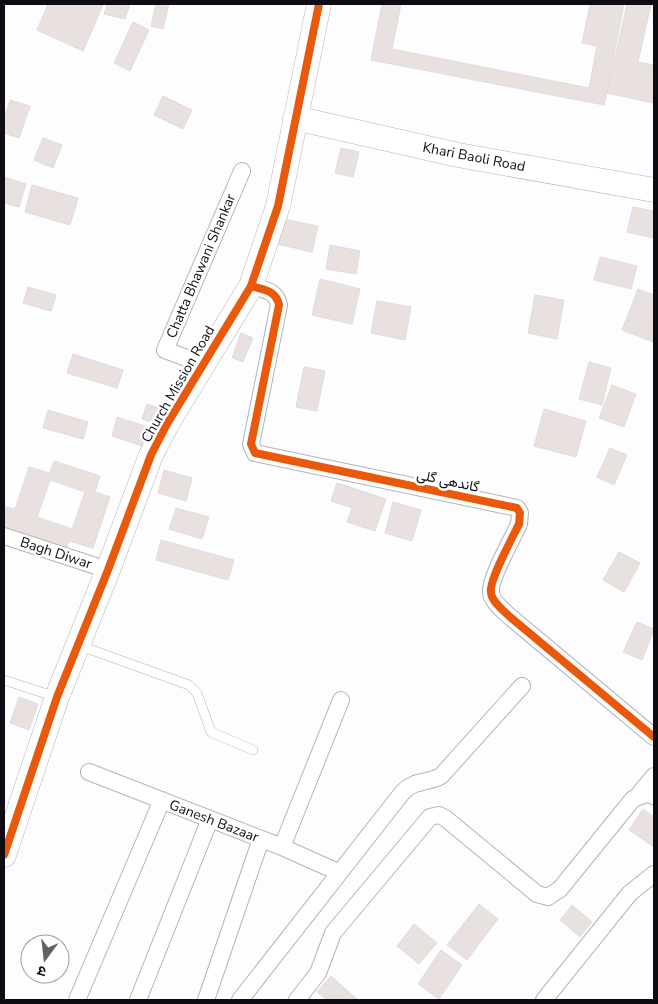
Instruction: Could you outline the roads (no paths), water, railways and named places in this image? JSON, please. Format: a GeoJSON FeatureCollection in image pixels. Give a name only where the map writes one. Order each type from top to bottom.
{"type":"FeatureCollection","features":[{"type":"Feature","properties":{"kind":"street","name":"Church Mission Road"},"geometry":{"type":"LineString","coordinates":[[4,855],[57,697],[108,570],[151,455],[167,424],[251,286],[278,206],[320,4]]}},
{"type":"Feature","properties":{"kind":"street","name":"Khari Baoli Road"},"geometry":{"type":"LineString","coordinates":[[295,118],[458,155],[654,190]]}},
{"type":"Feature","properties":{"kind":"street","name":"Chatta Bhawani Shankar"},"geometry":{"type":"LineString","coordinates":[[203,364],[165,350],[242,171]]}},
{"type":"Feature","properties":{"kind":"street","name":"گاندھی گلی"},"geometry":{"type":"LineString","coordinates":[[251,286],[272,292],[276,296],[279,305],[251,449],[255,453],[517,508],[520,513],[519,524],[492,582],[490,594],[509,616],[654,737]]}},
{"type":"Feature","properties":{"kind":"street","name":"Bagh Diwar"},"geometry":{"type":"LineString","coordinates":[[4,536],[108,570]]}},
{"type":"Feature","properties":{"kind":"street"},"geometry":{"type":"LineString","coordinates":[[240,1000],[338,872],[409,785],[434,780],[441,776],[522,686]]}},
{"type":"Feature","properties":{"kind":"street"},"geometry":{"type":"LineString","coordinates":[[282,847],[341,700]]}},
{"type":"Feature","properties":{"kind":"street","name":"Ganesh Bazaar"},"geometry":{"type":"LineString","coordinates":[[89,772],[282,847],[338,872]]}},
{"type":"Feature","properties":{"kind":"street"},"geometry":{"type":"LineString","coordinates":[[297,1000],[318,973],[333,933],[430,817],[439,816],[445,818],[537,894],[548,897],[560,889],[632,799],[647,795],[654,776]]}},
{"type":"Feature","properties":{"kind":"street"},"geometry":{"type":"LineString","coordinates":[[77,1000],[162,800]]}},
{"type":"Feature","properties":{"kind":"street"},"geometry":{"type":"LineString","coordinates":[[138,1000],[210,819]]}},
{"type":"Feature","properties":{"kind":"street"},"geometry":{"type":"LineString","coordinates":[[206,1000],[261,839]]}},
{"type":"Feature","properties":{"kind":"street"},"geometry":{"type":"LineString","coordinates":[[544,1000],[630,893],[654,874]]}},
{"type":"Feature","properties":{"kind":"lane"},"geometry":{"type":"LineString","coordinates":[[78,645],[188,685],[197,693],[211,732],[253,750]]}},
{"type":"Feature","properties":{"kind":"lane"},"geometry":{"type":"LineString","coordinates":[[4,680],[57,697]]}}]}
